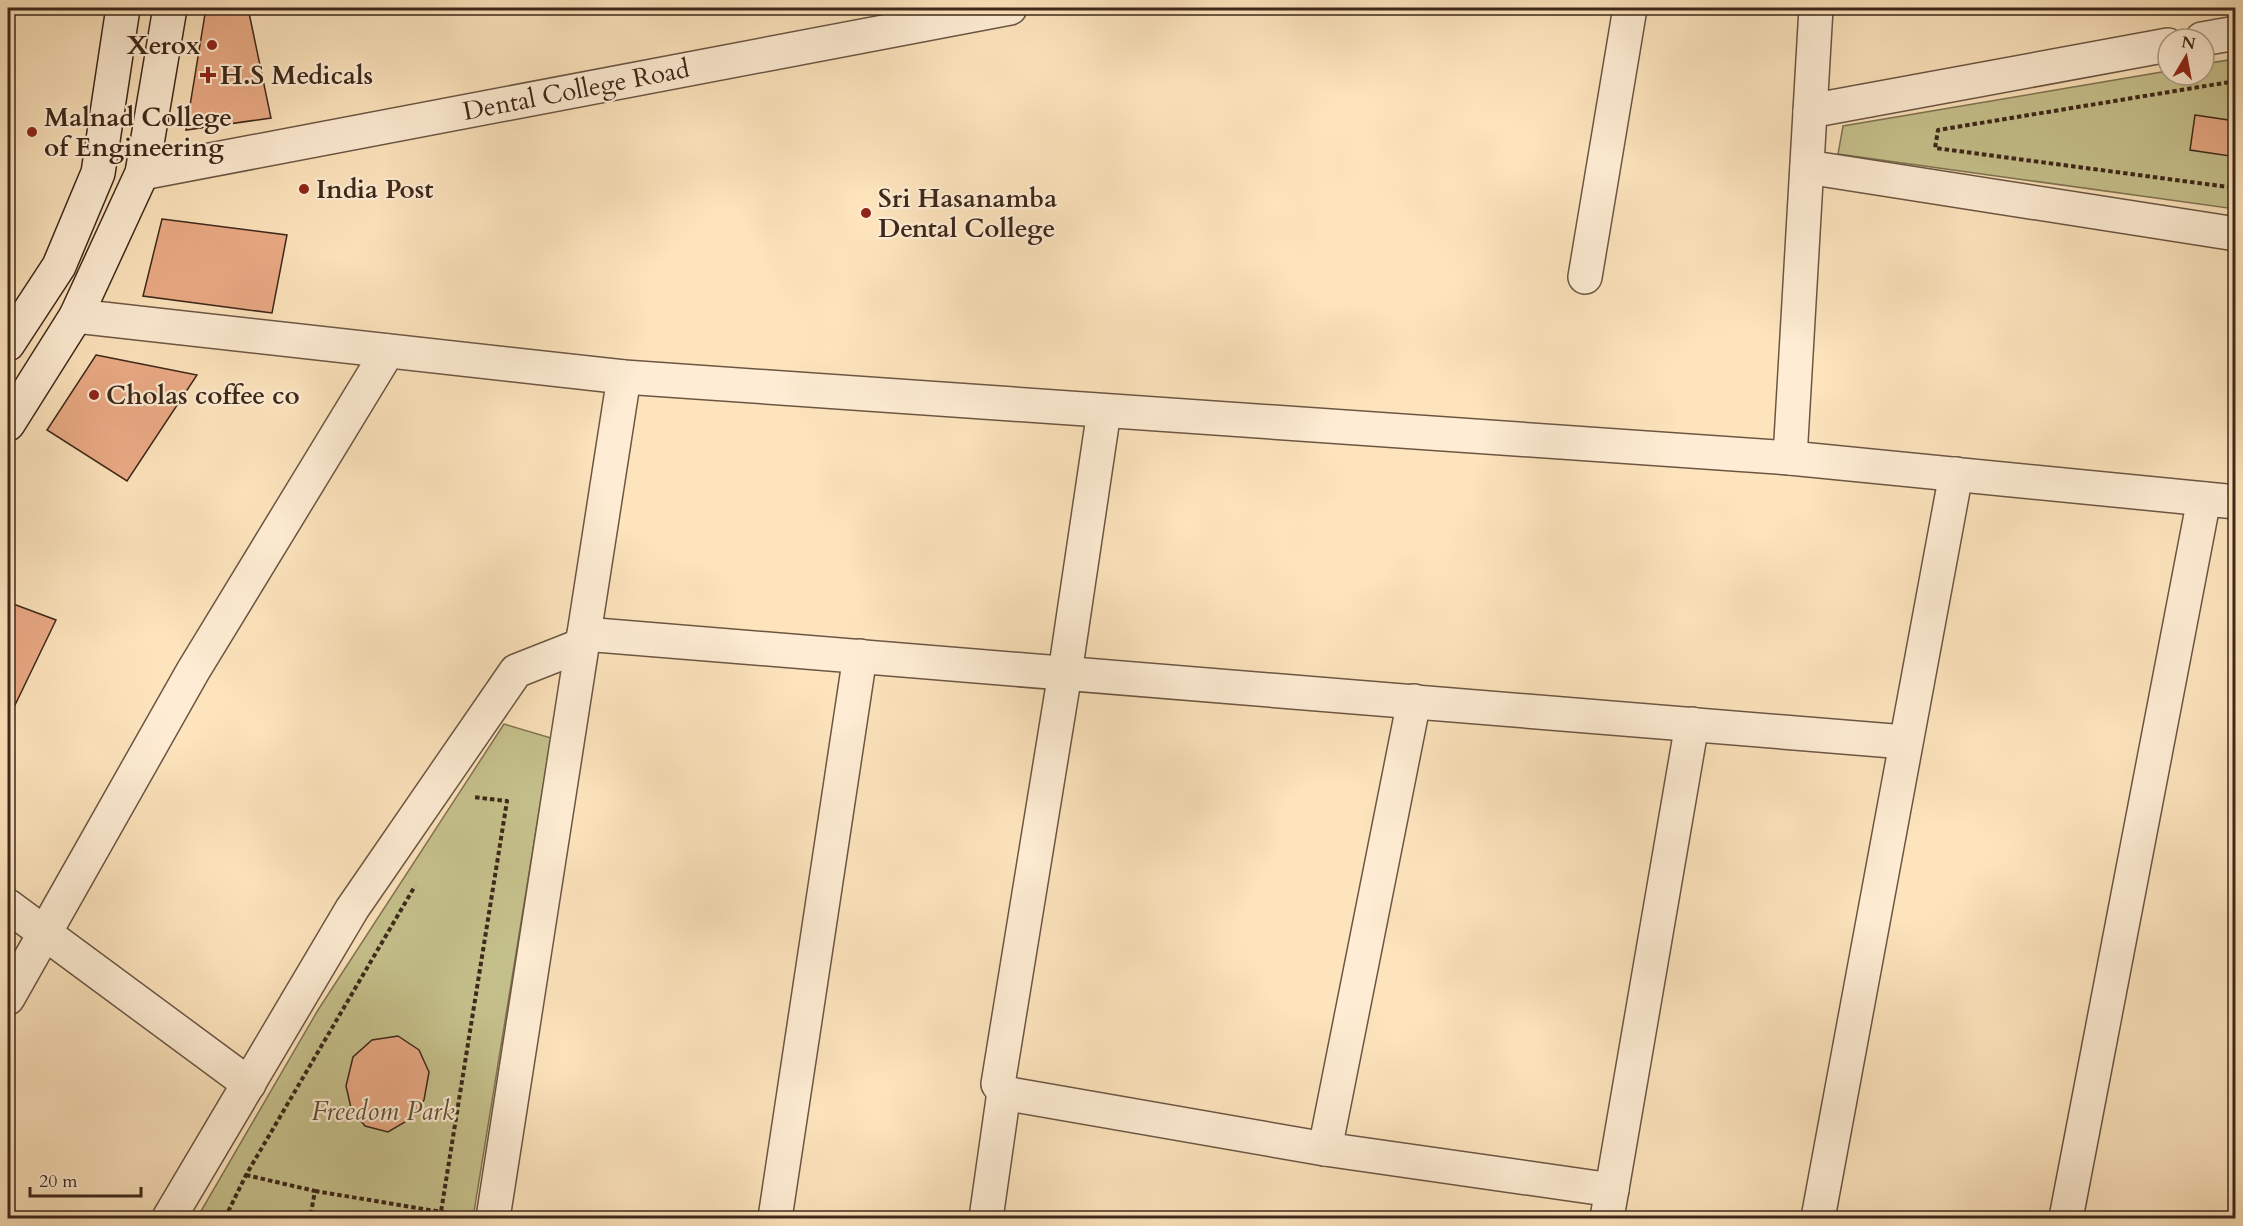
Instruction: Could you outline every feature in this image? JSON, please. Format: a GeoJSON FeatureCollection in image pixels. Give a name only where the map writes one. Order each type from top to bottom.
{"type":"FeatureCollection","features":[{"type":"Feature","properties":{"kind":"street"},"geometry":{"type":"LineString","coordinates":[[8,344],[59,266],[98,173],[123,8]]}},
{"type":"Feature","properties":{"kind":"street"},"geometry":{"type":"LineString","coordinates":[[8,424],[76,316],[142,173],[170,8]]}},
{"type":"Feature","properties":{"kind":"street","name":"Dental College Road"},"geometry":{"type":"LineString","coordinates":[[98,173],[142,173],[1010,8]]}},
{"type":"Feature","properties":{"kind":"street"},"geometry":{"type":"LineString","coordinates":[[1585,277],[1630,8]]}},
{"type":"Feature","properties":{"kind":"street"},"geometry":{"type":"LineString","coordinates":[[1790,458],[1816,8]]}},
{"type":"Feature","properties":{"kind":"street"},"geometry":{"type":"LineString","coordinates":[[2216,36],[2235,33]]}},
{"type":"Feature","properties":{"kind":"street"},"geometry":{"type":"LineString","coordinates":[[1810,111],[2156,47]]}},
{"type":"Feature","properties":{"kind":"street"},"geometry":{"type":"LineString","coordinates":[[1807,167],[2235,234]]}},
{"type":"Feature","properties":{"kind":"street"},"geometry":{"type":"LineString","coordinates":[[76,316],[624,377],[1790,458],[2235,502]]}},
{"type":"Feature","properties":{"kind":"street"},"geometry":{"type":"LineString","coordinates":[[8,998],[193,671],[388,351]]}},
{"type":"Feature","properties":{"kind":"street"},"geometry":{"type":"LineString","coordinates":[[8,359],[38,376]]}},
{"type":"Feature","properties":{"kind":"street"},"geometry":{"type":"LineString","coordinates":[[478,1217],[583,640],[624,377]]}},
{"type":"Feature","properties":{"kind":"street"},"geometry":{"type":"LineString","coordinates":[[1104,411],[1065,673],[998,1084],[1004,1092],[1324,1149],[1610,1204],[1692,724]]}},
{"type":"Feature","properties":{"kind":"street"},"geometry":{"type":"LineString","coordinates":[[1818,1218],[1956,474]]}},
{"type":"Feature","properties":{"kind":"street"},"geometry":{"type":"LineString","coordinates":[[2066,1218],[2204,499]]}},
{"type":"Feature","properties":{"kind":"street"},"geometry":{"type":"LineString","coordinates":[[169,1218],[352,909],[516,671],[583,640],[860,656],[1905,742]]}},
{"type":"Feature","properties":{"kind":"street"},"geometry":{"type":"LineString","coordinates":[[775,1218],[860,656]]}},
{"type":"Feature","properties":{"kind":"street"},"geometry":{"type":"LineString","coordinates":[[1324,1149],[1414,701]]}},
{"type":"Feature","properties":{"kind":"street"},"geometry":{"type":"LineString","coordinates":[[8,906],[249,1084]]}},
{"type":"Feature","properties":{"kind":"street"},"geometry":{"type":"LineString","coordinates":[[986,1218],[1004,1092]]}},
{"type":"Feature","properties":{"kind":"path"},"geometry":{"type":"LineString","coordinates":[[2235,81],[1938,130],[1935,148],[2235,188]]}},
{"type":"Feature","properties":{"kind":"path"},"geometry":{"type":"LineString","coordinates":[[440,1218],[507,801],[467,796]]}},
{"type":"Feature","properties":{"kind":"path"},"geometry":{"type":"LineString","coordinates":[[225,1218],[246,1175],[419,878]]}},
{"type":"Feature","properties":{"kind":"path"},"geometry":{"type":"LineString","coordinates":[[246,1175],[315,1191],[478,1217]]}},
{"type":"Feature","properties":{"kind":"path"},"geometry":{"type":"LineString","coordinates":[[310,1218],[315,1191]]}},
{"type":"Feature","properties":{"kind":"green space"},"geometry":{"type":"Polygon","coordinates":[[[2235,59],[2235,209],[1838,154],[1843,126],[2156,73],[2156,87],[2216,87],[2216,62],[2235,59]]]}},
{"type":"Feature","properties":{"kind":"green space","name":"Freedom Park"},"geometry":{"type":"Polygon","coordinates":[[[504,724],[551,738],[473,1218],[197,1218],[318,1010],[504,724]]]}},
{"type":"Feature","properties":{"kind":"building"},"geometry":{"type":"Polygon","coordinates":[[[206,8],[248,8],[271,118],[186,130],[206,8]]]}},
{"type":"Feature","properties":{"kind":"building"},"geometry":{"type":"Polygon","coordinates":[[[2195,115],[2235,121],[2230,156],[2190,150],[2195,115]]]}},
{"type":"Feature","properties":{"kind":"building"},"geometry":{"type":"Polygon","coordinates":[[[162,219],[287,235],[272,313],[143,296],[162,219]]]}},
{"type":"Feature","properties":{"kind":"building"},"geometry":{"type":"Polygon","coordinates":[[[96,355],[197,375],[127,481],[47,430],[96,355]]]}},
{"type":"Feature","properties":{"kind":"building"},"geometry":{"type":"Polygon","coordinates":[[[8,602],[56,620],[15,705],[8,702],[8,602]]]}},
{"type":"Feature","properties":{"kind":"building"},"geometry":{"type":"Polygon","coordinates":[[[398,1036],[419,1050],[429,1072],[424,1100],[410,1119],[388,1132],[365,1126],[351,1108],[346,1086],[353,1057],[372,1040],[398,1036]]]}},
{"type":"Feature","properties":{"kind":"place","name":"Xerox"},"geometry":{"type":"Point","coordinates":[212,45]}},
{"type":"Feature","properties":{"kind":"place","name":"H.S Medicals"},"geometry":{"type":"Point","coordinates":[208,75]}},
{"type":"Feature","properties":{"kind":"place","name":"Malnad College of Engineering"},"geometry":{"type":"Point","coordinates":[32,132]}},
{"type":"Feature","properties":{"kind":"place","name":"India Post"},"geometry":{"type":"Point","coordinates":[304,189]}},
{"type":"Feature","properties":{"kind":"place","name":"Sri Hasanamba Dental College"},"geometry":{"type":"Point","coordinates":[866,213]}},
{"type":"Feature","properties":{"kind":"place","name":"Cholas coffee co"},"geometry":{"type":"Point","coordinates":[94,395]}}]}
